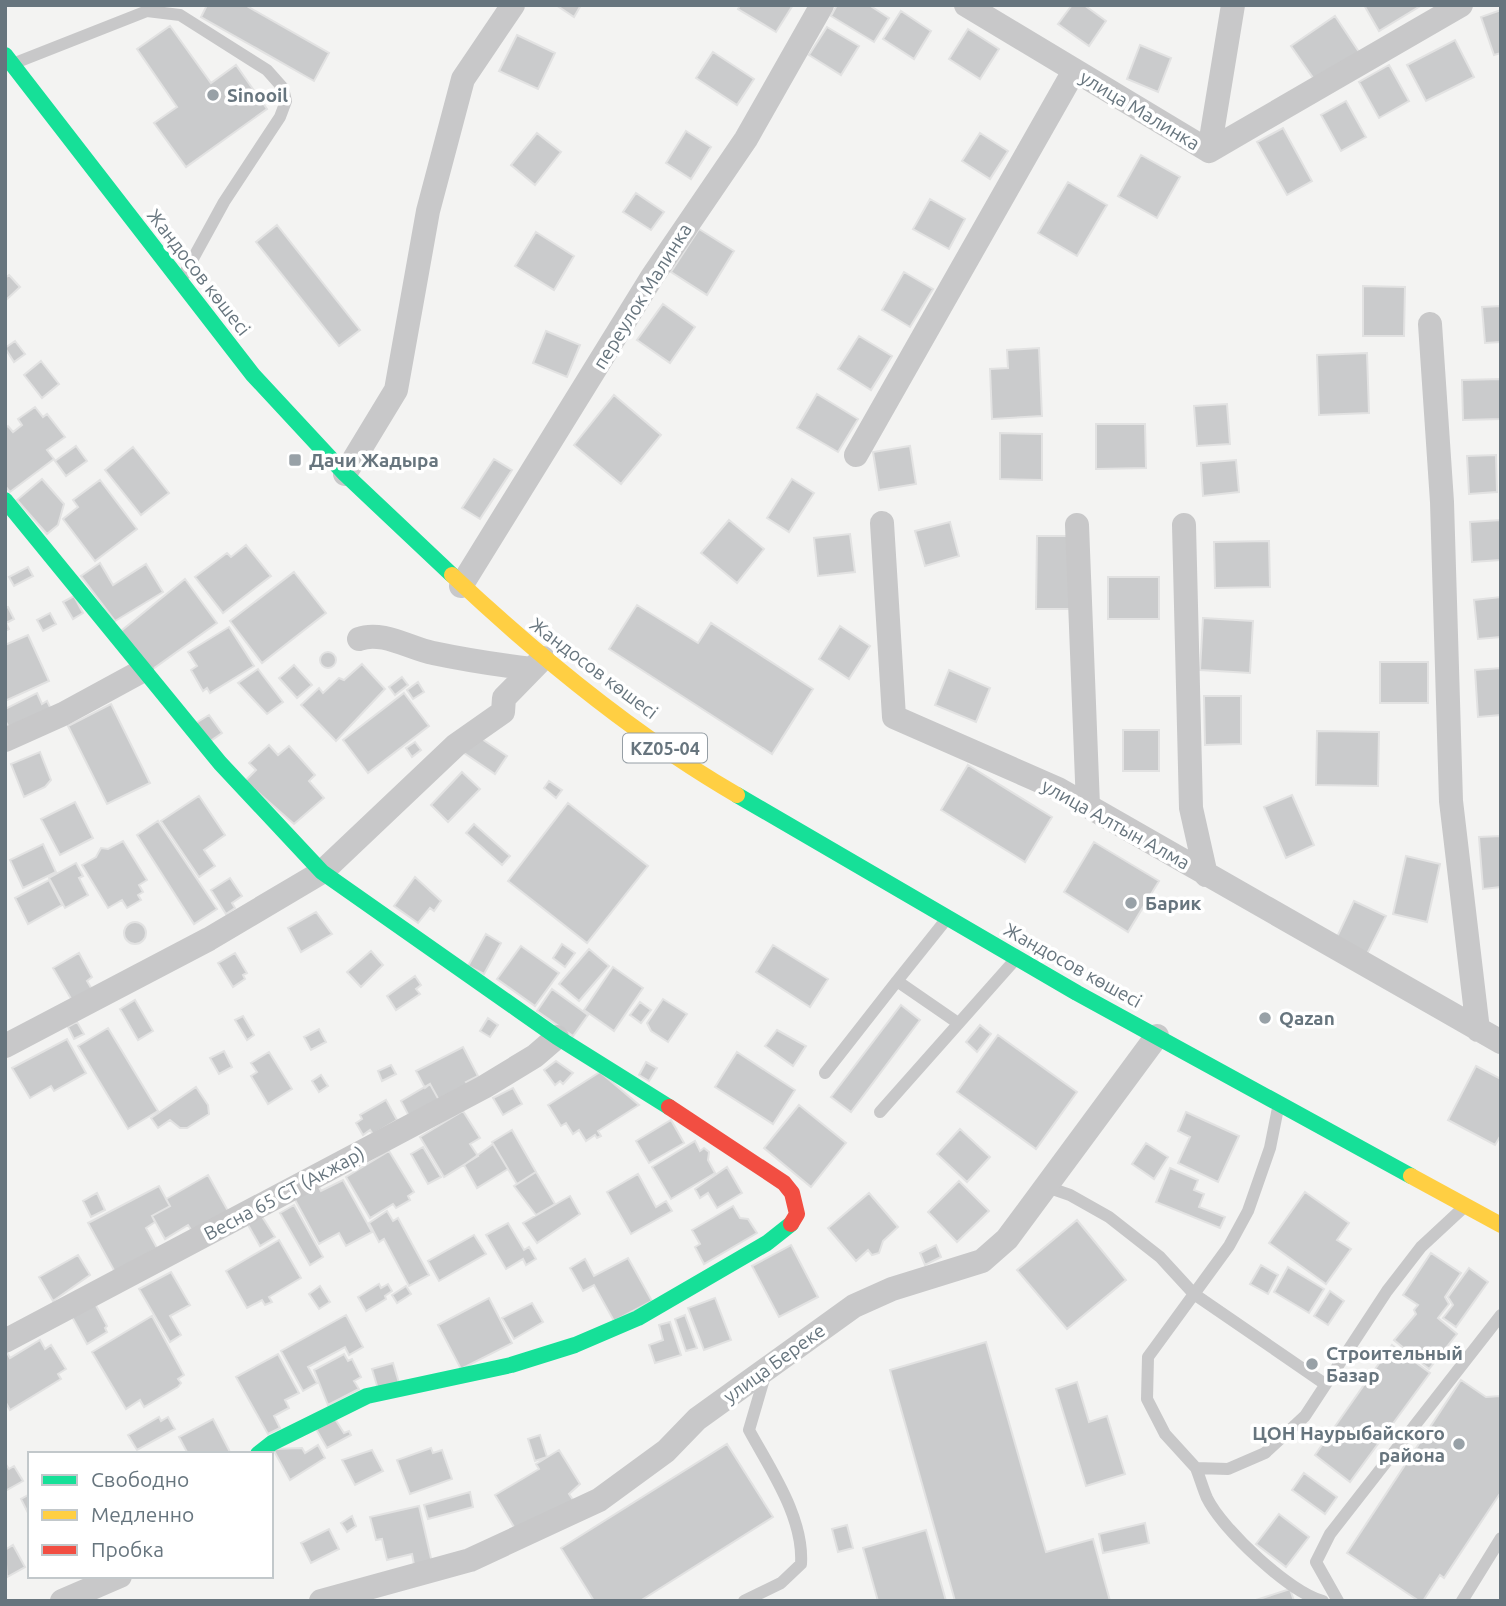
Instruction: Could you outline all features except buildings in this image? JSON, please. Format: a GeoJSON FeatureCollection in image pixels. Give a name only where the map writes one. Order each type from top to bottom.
{"type":"FeatureCollection","features":[{"type":"Feature","properties":{"kind":"main road","name":"Жандосов көшесі"},"geometry":{"type":"LineString","coordinates":[[9,60],[253,375],[345,474],[538,663],[701,774],[947,918],[1501,1225]]}},
{"type":"Feature","properties":{"kind":"main road"},"geometry":{"type":"LineString","coordinates":[[5,500],[142,671],[220,763],[322,872],[557,1037],[630,1080],[784,1183],[792,1193],[797,1214],[791,1225],[767,1244],[638,1318],[575,1345],[511,1365],[367,1396],[272,1443],[261,1452]]}},
{"type":"Feature","properties":{"kind":"street"},"geometry":{"type":"LineString","coordinates":[[345,474],[396,390],[428,211],[463,79],[513,5]]}},
{"type":"Feature","properties":{"kind":"street","name":"переулок Малинка"},"geometry":{"type":"LineString","coordinates":[[461,586],[652,277],[746,139],[822,5]]}},
{"type":"Feature","properties":{"kind":"street","name":"улица Малинка"},"geometry":{"type":"LineString","coordinates":[[966,5],[1209,151],[1461,5]]}},
{"type":"Feature","properties":{"kind":"street"},"geometry":{"type":"LineString","coordinates":[[1209,151],[1233,5]]}},
{"type":"Feature","properties":{"kind":"street"},"geometry":{"type":"LineString","coordinates":[[856,455],[1074,71]]}},
{"type":"Feature","properties":{"kind":"street"},"geometry":{"type":"LineString","coordinates":[[1430,324],[1442,502],[1451,801],[1478,1030]]}},
{"type":"Feature","properties":{"kind":"street","name":"улица Алтын Алма"},"geometry":{"type":"LineString","coordinates":[[882,523],[894,717],[1058,789],[1501,1042]]}},
{"type":"Feature","properties":{"kind":"street"},"geometry":{"type":"LineString","coordinates":[[1184,525],[1191,808],[1206,875]]}},
{"type":"Feature","properties":{"kind":"street"},"geometry":{"type":"LineString","coordinates":[[1077,526],[1088,806]]}},
{"type":"Feature","properties":{"kind":"street"},"geometry":{"type":"LineString","coordinates":[[359,639],[367,636],[388,639],[429,653],[538,663]]}},
{"type":"Feature","properties":{"kind":"street"},"geometry":{"type":"LineString","coordinates":[[5,1046],[197,946],[322,872],[456,745],[503,712],[504,698],[538,663]]}},
{"type":"Feature","properties":{"kind":"street"},"geometry":{"type":"LineString","coordinates":[[5,740],[63,714],[142,671]]}},
{"type":"Feature","properties":{"kind":"street","name":"улица Береке"},"geometry":{"type":"LineString","coordinates":[[321,1601],[470,1560],[599,1500],[666,1451],[697,1419],[854,1306],[892,1289],[982,1261],[1007,1239],[1157,1036]]}},
{"type":"Feature","properties":{"kind":"street","name":"Весна 65 СТ (Акжар)"},"geometry":{"type":"LineString","coordinates":[[5,1341],[484,1087],[535,1056],[557,1037]]}},
{"type":"Feature","properties":{"kind":"street"},"geometry":{"type":"LineString","coordinates":[[62,1601],[115,1578]]}},
{"type":"Feature","properties":{"kind":"lane"},"geometry":{"type":"LineString","coordinates":[[9,60],[147,12],[180,15],[267,71],[283,88],[286,101],[280,117],[224,202],[181,282]]}},
{"type":"Feature","properties":{"kind":"lane"},"geometry":{"type":"LineString","coordinates":[[825,1073],[947,918]]}},
{"type":"Feature","properties":{"kind":"lane"},"geometry":{"type":"LineString","coordinates":[[880,1112],[1016,958]]}},
{"type":"Feature","properties":{"kind":"lane"},"geometry":{"type":"LineString","coordinates":[[897,981],[958,1023]]}},
{"type":"Feature","properties":{"kind":"lane"},"geometry":{"type":"LineString","coordinates":[[1280,1103],[1270,1148],[1248,1211],[1229,1247],[1148,1357],[1147,1399],[1165,1434],[1196,1468],[1208,1501],[1251,1551],[1281,1578],[1311,1598],[1324,1601]]}},
{"type":"Feature","properties":{"kind":"lane"},"geometry":{"type":"LineString","coordinates":[[1044,1186],[1070,1195],[1109,1217],[1160,1257],[1194,1294],[1325,1384]]}},
{"type":"Feature","properties":{"kind":"lane"},"geometry":{"type":"LineString","coordinates":[[1196,1468],[1228,1469],[1265,1454],[1305,1416],[1421,1247],[1466,1206]]}},
{"type":"Feature","properties":{"kind":"lane"},"geometry":{"type":"LineString","coordinates":[[1339,1601],[1316,1562],[1330,1534],[1501,1315]]}},
{"type":"Feature","properties":{"kind":"lane"},"geometry":{"type":"LineString","coordinates":[[744,1601],[781,1583],[801,1564],[802,1546],[795,1523],[749,1430],[767,1368]]}},
{"type":"Feature","properties":{"kind":"lane"},"geometry":{"type":"LineString","coordinates":[[1462,1601],[1501,1538]]}},
{"type":"Feature","properties":{"kind":"traffic: fast"},"geometry":{"type":"LineString","coordinates":[[5,55],[253,375],[345,474],[452,575]]}},
{"type":"Feature","properties":{"kind":"traffic: fast"},"geometry":{"type":"LineString","coordinates":[[5,500],[220,763],[322,872],[557,1037],[669,1107]]}},
{"type":"Feature","properties":{"kind":"traffic: fast"},"geometry":{"type":"LineString","coordinates":[[737,795],[1077,993],[1411,1176]]}},
{"type":"Feature","properties":{"kind":"traffic: fast"},"geometry":{"type":"LineString","coordinates":[[261,1452],[272,1443],[367,1396],[511,1365],[575,1345],[638,1318],[767,1243],[791,1224]]}},
{"type":"Feature","properties":{"kind":"traffic: slow"},"geometry":{"type":"LineString","coordinates":[[452,575],[588,693],[662,747],[737,795]]}},
{"type":"Feature","properties":{"kind":"traffic: slow"},"geometry":{"type":"LineString","coordinates":[[1411,1176],[1501,1225]]}},
{"type":"Feature","properties":{"kind":"traffic: jam"},"geometry":{"type":"LineString","coordinates":[[669,1107],[784,1183],[792,1193],[797,1214],[791,1224]]}},
{"type":"Feature","properties":{"kind":"place","name":"Sinooil"},"geometry":{"type":"Point","coordinates":[213,95]}},
{"type":"Feature","properties":{"kind":"place","name":"Дачи Жадыра"},"geometry":{"type":"Point","coordinates":[295,460]}},
{"type":"Feature","properties":{"kind":"place","name":"Барик"},"geometry":{"type":"Point","coordinates":[1131,903]}},
{"type":"Feature","properties":{"kind":"place","name":"Qazan"},"geometry":{"type":"Point","coordinates":[1265,1018]}},
{"type":"Feature","properties":{"kind":"place","name":"Строительный Базар"},"geometry":{"type":"Point","coordinates":[1312,1364]}},
{"type":"Feature","properties":{"kind":"place","name":"ЦОН Наурыбайского района"},"geometry":{"type":"Point","coordinates":[1459,1444]}}]}
